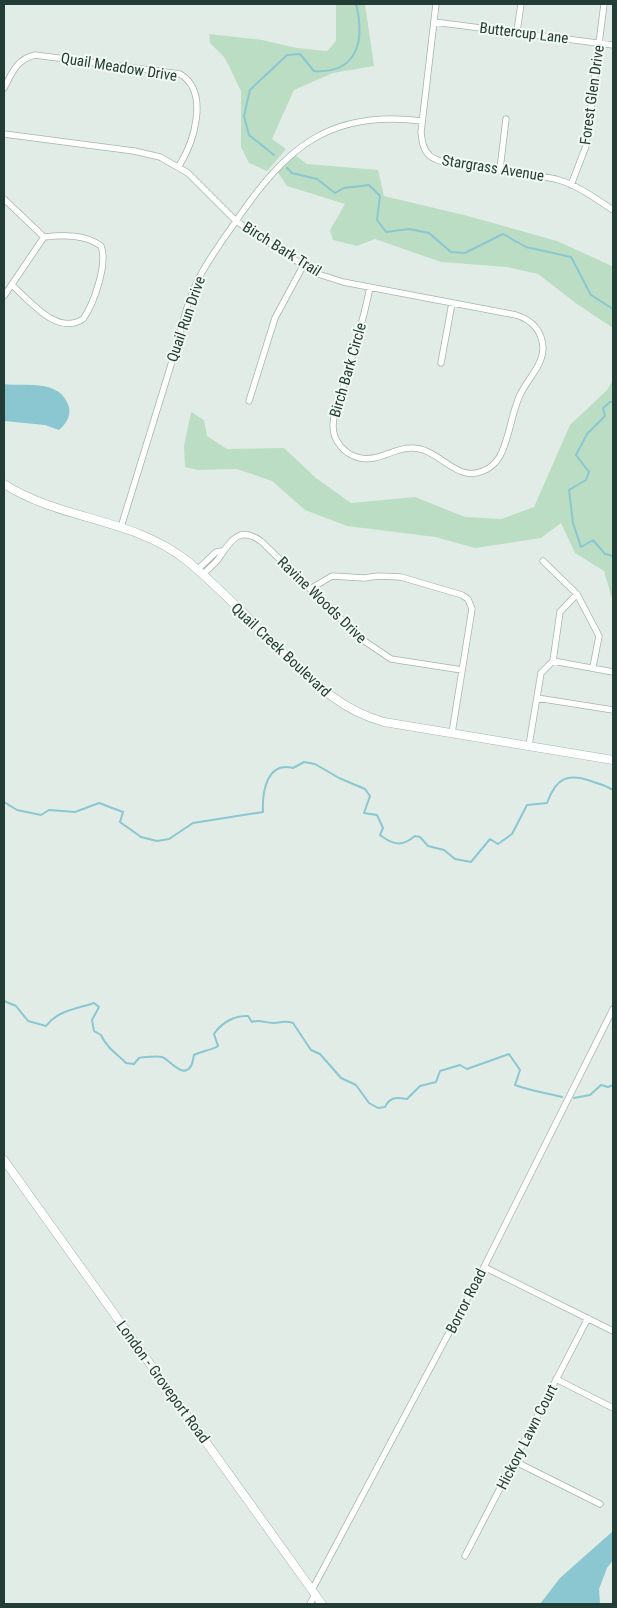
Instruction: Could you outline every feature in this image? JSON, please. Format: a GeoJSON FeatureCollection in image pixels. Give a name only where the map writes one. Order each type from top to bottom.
{"type":"FeatureCollection","features":[{"type":"Feature","properties":{"kind":"street","name":"Stargrass Avenue"},"geometry":{"type":"LineString","coordinates":[[436,4],[422,121],[423,146],[432,157],[445,162],[546,176],[571,185],[613,210]]}},
{"type":"Feature","properties":{"kind":"street"},"geometry":{"type":"LineString","coordinates":[[517,31],[521,4]]}},
{"type":"Feature","properties":{"kind":"street","name":"Forest Glen Drive"},"geometry":{"type":"LineString","coordinates":[[571,185],[586,146],[604,4]]}},
{"type":"Feature","properties":{"kind":"street","name":"Buttercup Lane"},"geometry":{"type":"LineString","coordinates":[[434,22],[517,31],[613,45]]}},
{"type":"Feature","properties":{"kind":"street","name":"Quail Meadow Drive"},"geometry":{"type":"LineString","coordinates":[[4,88],[16,66],[24,59],[35,56],[180,74],[191,82],[195,89],[197,103],[193,132],[179,166]]}},
{"type":"Feature","properties":{"kind":"street","name":"Quail Run Drive"},"geometry":{"type":"LineString","coordinates":[[121,527],[190,298],[208,261],[267,177],[289,155],[316,136],[371,119],[393,117],[422,121]]}},
{"type":"Feature","properties":{"kind":"street"},"geometry":{"type":"LineString","coordinates":[[500,170],[506,119]]}},
{"type":"Feature","properties":{"kind":"street","name":"Birch Bark Trail"},"geometry":{"type":"LineString","coordinates":[[4,134],[134,151],[160,157],[179,166],[236,221],[303,266],[329,278],[516,315],[532,323],[541,337],[543,346],[537,367]]}},
{"type":"Feature","properties":{"kind":"street"},"geometry":{"type":"LineString","coordinates":[[4,199],[44,237]]}},
{"type":"Feature","properties":{"kind":"street"},"geometry":{"type":"LineString","coordinates":[[4,296],[44,237],[63,234],[88,240],[101,246],[104,261],[92,300],[83,319],[70,325],[56,322],[12,285]]}},
{"type":"Feature","properties":{"kind":"street"},"geometry":{"type":"LineString","coordinates":[[249,401],[275,318],[303,266]]}},
{"type":"Feature","properties":{"kind":"street","name":"Birch Bark Circle"},"geometry":{"type":"LineString","coordinates":[[370,287],[359,336],[333,425],[338,443],[351,454],[368,458],[409,448],[418,448],[438,455],[448,464],[464,472],[482,472],[496,462],[501,454],[514,408],[537,367]]}},
{"type":"Feature","properties":{"kind":"street"},"geometry":{"type":"LineString","coordinates":[[440,363],[452,303]]}},
{"type":"Feature","properties":{"kind":"street","name":"Quail Creek Boulevard"},"geometry":{"type":"LineString","coordinates":[[4,484],[29,498],[121,527],[159,542],[200,573],[336,701],[372,719],[613,760]]}},
{"type":"Feature","properties":{"kind":"street","name":"Ravine Woods Drive"},"geometry":{"type":"LineString","coordinates":[[200,573],[219,557],[222,551],[239,535],[255,536],[360,638],[383,655],[391,659],[462,670]]}},
{"type":"Feature","properties":{"kind":"street"},"geometry":{"type":"LineString","coordinates":[[543,561],[577,594],[598,636],[593,667]]}},
{"type":"Feature","properties":{"kind":"street"},"geometry":{"type":"LineString","coordinates":[[310,589],[332,576],[364,578],[378,576],[401,577],[462,595],[468,599],[472,609],[452,732]]}},
{"type":"Feature","properties":{"kind":"street"},"geometry":{"type":"LineString","coordinates":[[529,745],[541,674],[553,662],[560,612],[577,594]]}},
{"type":"Feature","properties":{"kind":"street"},"geometry":{"type":"LineString","coordinates":[[553,662],[593,667],[613,672]]}},
{"type":"Feature","properties":{"kind":"street"},"geometry":{"type":"LineString","coordinates":[[537,698],[613,710]]}},
{"type":"Feature","properties":{"kind":"street","name":"Borror Road"},"geometry":{"type":"LineString","coordinates":[[310,1604],[314,1592],[484,1267],[613,1009]]}},
{"type":"Feature","properties":{"kind":"street","name":"London - Groveport Road"},"geometry":{"type":"LineString","coordinates":[[4,1160],[322,1604]]}},
{"type":"Feature","properties":{"kind":"street"},"geometry":{"type":"LineString","coordinates":[[484,1267],[613,1331]]}},
{"type":"Feature","properties":{"kind":"street","name":"Hickory Lawn Court"},"geometry":{"type":"LineString","coordinates":[[465,1556],[588,1318]]}},
{"type":"Feature","properties":{"kind":"street"},"geometry":{"type":"LineString","coordinates":[[556,1379],[613,1408]]}},
{"type":"Feature","properties":{"kind":"street"},"geometry":{"type":"LineString","coordinates":[[514,1461],[600,1504]]}},
{"type":"Feature","properties":{"kind":"green space"},"geometry":{"type":"Polygon","coordinates":[[[336,4],[365,4],[374,66],[333,73],[294,90],[272,139],[286,149],[267,171],[249,163],[241,147],[241,91],[225,58],[210,43],[209,34],[262,40],[297,48],[327,51],[336,41],[336,4]]]}},
{"type":"Feature","properties":{"kind":"green space"},"geometry":{"type":"Polygon","coordinates":[[[295,155],[307,164],[378,170],[384,196],[468,216],[557,241],[612,266],[613,328],[577,304],[538,274],[507,267],[441,262],[375,239],[357,246],[333,240],[330,230],[345,204],[287,186],[277,171],[295,155]]]}},
{"type":"Feature","properties":{"kind":"green space"},"geometry":{"type":"Polygon","coordinates":[[[613,380],[613,602],[604,571],[575,553],[561,523],[541,538],[475,548],[435,537],[347,526],[305,510],[272,481],[237,469],[198,470],[185,467],[184,446],[191,412],[204,420],[207,436],[227,449],[284,448],[316,478],[351,503],[415,497],[465,517],[501,519],[534,507],[570,425],[607,390],[613,380]]]}},
{"type":"Feature","properties":{"kind":"water"},"geometry":{"type":"Polygon","coordinates":[[[4,384],[41,386],[58,392],[65,398],[69,407],[69,417],[59,430],[45,425],[4,421],[4,384]]]}},
{"type":"Feature","properties":{"kind":"water"},"geometry":{"type":"Polygon","coordinates":[[[613,1531],[613,1560],[607,1568],[599,1589],[600,1604],[540,1604],[560,1578],[613,1531]]]}},
{"type":"Feature","properties":{"kind":"waterway"},"geometry":{"type":"LineString","coordinates":[[274,155],[249,135],[244,116],[250,90],[287,55],[300,54],[314,71],[340,67],[349,61],[355,52],[358,42],[359,17],[356,4]]}},
{"type":"Feature","properties":{"kind":"waterway"},"geometry":{"type":"LineString","coordinates":[[287,168],[292,173],[317,179],[335,193],[344,188],[369,185],[380,196],[377,220],[386,232],[409,229],[429,233],[451,252],[465,253],[503,234],[526,247],[571,257],[591,295],[613,309]]}},
{"type":"Feature","properties":{"kind":"waterway"},"geometry":{"type":"LineString","coordinates":[[613,402],[610,402],[603,408],[605,416],[587,434],[576,455],[589,472],[586,480],[569,490],[573,523],[581,547],[593,540],[605,554],[613,556]]}},
{"type":"Feature","properties":{"kind":"waterway"},"geometry":{"type":"LineString","coordinates":[[4,802],[17,810],[41,815],[49,810],[75,812],[99,803],[123,812],[120,822],[141,837],[157,841],[169,839],[193,823],[263,812],[265,787],[272,774],[277,769],[284,767],[293,768],[304,762],[315,764],[339,778],[365,789],[370,796],[364,813],[377,815],[383,828],[380,835],[393,843],[406,842],[415,836],[420,837],[428,846],[444,850],[455,859],[471,862],[490,839],[498,844],[512,834],[527,805],[547,803],[554,788],[563,780],[569,778],[583,779],[613,790]]}},
{"type":"Feature","properties":{"kind":"waterway"},"geometry":{"type":"LineString","coordinates":[[4,1001],[16,1006],[28,1021],[46,1026],[62,1013],[94,1003],[99,1007],[92,1020],[94,1031],[101,1035],[109,1047],[126,1063],[134,1064],[139,1058],[160,1057],[165,1058],[184,1071],[188,1070],[191,1066],[194,1055],[218,1046],[214,1034],[220,1026],[233,1018],[248,1016],[252,1022],[293,1023],[311,1050],[320,1054],[341,1078],[356,1085],[369,1103],[378,1108],[385,1107],[394,1098],[407,1099],[420,1086],[436,1082],[440,1071],[460,1065],[467,1069],[509,1054],[520,1070],[515,1085],[562,1097]]}},
{"type":"Feature","properties":{"kind":"waterway"},"geometry":{"type":"LineString","coordinates":[[574,1098],[590,1095],[601,1085],[608,1087],[613,1085]]}}]}
